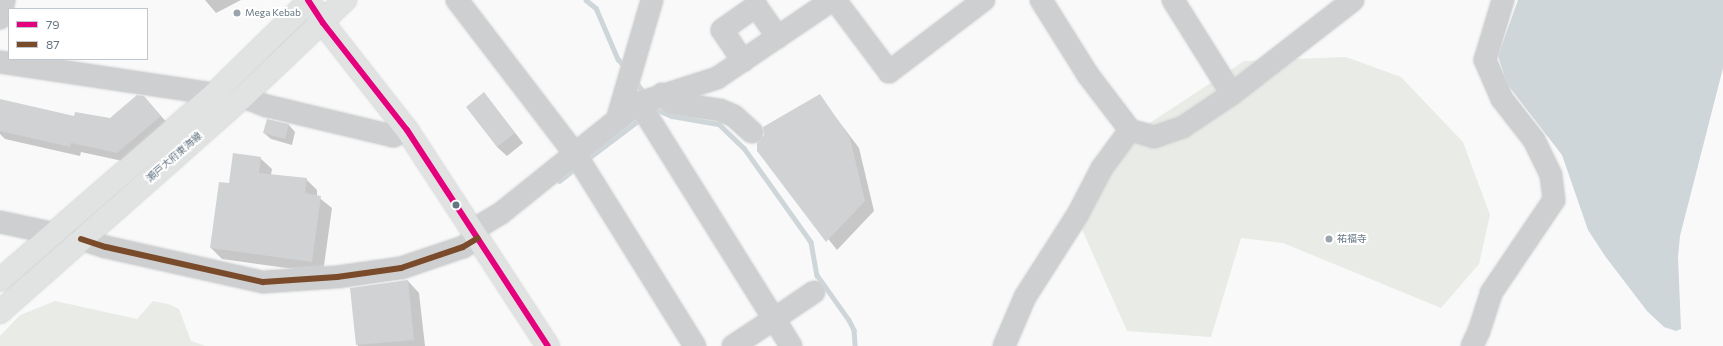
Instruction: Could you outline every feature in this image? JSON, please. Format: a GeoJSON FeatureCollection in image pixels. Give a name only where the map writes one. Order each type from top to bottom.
{"type":"FeatureCollection","features":[{"type":"Feature","properties":{"kind":"main road"},"geometry":{"type":"LineString","coordinates":[[0,280],[52,233],[214,94],[309,0],[323,23],[407,130],[548,346]]}},
{"type":"Feature","properties":{"kind":"main road","name":"瀬戸大府東海線"},"geometry":{"type":"LineString","coordinates":[[0,312],[243,97],[346,0]]}},
{"type":"Feature","properties":{"kind":"street"},"geometry":{"type":"LineString","coordinates":[[0,18],[4,0]]}},
{"type":"Feature","properties":{"kind":"street"},"geometry":{"type":"LineString","coordinates":[[458,0],[576,156],[695,346]]}},
{"type":"Feature","properties":{"kind":"street"},"geometry":{"type":"LineString","coordinates":[[617,120],[652,0]]}},
{"type":"Feature","properties":{"kind":"street"},"geometry":{"type":"LineString","coordinates":[[81,239],[120,251],[263,282],[337,277],[400,268],[463,247],[475,234],[576,156],[639,103],[662,94],[717,78],[832,0]]}},
{"type":"Feature","properties":{"kind":"street"},"geometry":{"type":"LineString","coordinates":[[835,0],[889,72],[984,0]]}},
{"type":"Feature","properties":{"kind":"street"},"geometry":{"type":"LineString","coordinates":[[1040,0],[1088,75],[1130,130],[1154,137],[1183,127],[1232,94],[1353,0]]}},
{"type":"Feature","properties":{"kind":"street"},"geometry":{"type":"LineString","coordinates":[[1173,0],[1232,94]]}},
{"type":"Feature","properties":{"kind":"street"},"geometry":{"type":"LineString","coordinates":[[1472,346],[1480,331],[1491,293],[1554,200],[1551,175],[1534,140],[1502,99],[1485,60],[1503,0]]}},
{"type":"Feature","properties":{"kind":"street"},"geometry":{"type":"LineString","coordinates":[[743,61],[722,30],[756,6],[778,37]]}},
{"type":"Feature","properties":{"kind":"street"},"geometry":{"type":"LineString","coordinates":[[0,62],[214,94]]}},
{"type":"Feature","properties":{"kind":"street"},"geometry":{"type":"LineString","coordinates":[[662,94],[672,103],[720,110],[734,116],[752,132]]}},
{"type":"Feature","properties":{"kind":"street"},"geometry":{"type":"LineString","coordinates":[[243,97],[267,106],[393,136],[407,130]]}},
{"type":"Feature","properties":{"kind":"street"},"geometry":{"type":"LineString","coordinates":[[639,103],[791,346]]}},
{"type":"Feature","properties":{"kind":"street"},"geometry":{"type":"LineString","coordinates":[[1004,346],[1025,297],[1078,214],[1102,168],[1130,130]]}},
{"type":"Feature","properties":{"kind":"street"},"geometry":{"type":"LineString","coordinates":[[0,222],[52,233]]}},
{"type":"Feature","properties":{"kind":"street"},"geometry":{"type":"LineString","coordinates":[[732,346],[814,292]]}},
{"type":"Feature","properties":{"kind":"shaded area"},"geometry":{"type":"Polygon","coordinates":[[[1518,0],[1723,0],[1723,68],[1680,236],[1678,257],[1681,329],[1676,331],[1664,327],[1647,311],[1605,256],[1588,230],[1562,155],[1507,84],[1498,56],[1518,0]]]}},
{"type":"Feature","properties":{"kind":"shaded area"},"geometry":{"type":"Polygon","coordinates":[[[1346,57],[1401,77],[1463,142],[1490,215],[1479,264],[1441,308],[1283,243],[1241,238],[1211,337],[1127,331],[1080,225],[1133,134],[1244,61],[1346,57]]]}},
{"type":"Feature","properties":{"kind":"shaded area"},"geometry":{"type":"Polygon","coordinates":[[[55,301],[137,319],[153,301],[168,304],[179,309],[191,341],[206,346],[0,346],[0,336],[20,315],[55,301]]]}},
{"type":"Feature","properties":{"kind":"building"},"geometry":{"type":"Polygon","coordinates":[[[484,92],[515,133],[497,147],[466,107],[484,92]]]}},
{"type":"Feature","properties":{"kind":"building"},"geometry":{"type":"Polygon","coordinates":[[[820,94],[850,138],[865,201],[826,242],[757,151],[757,143],[764,135],[763,127],[820,94]]]}},
{"type":"Feature","properties":{"kind":"building"},"geometry":{"type":"Polygon","coordinates":[[[137,95],[144,96],[161,116],[117,153],[71,143],[70,147],[0,131],[0,99],[74,116],[75,112],[110,118],[137,95]]]}},
{"type":"Feature","properties":{"kind":"building"},"geometry":{"type":"Polygon","coordinates":[[[267,119],[289,124],[285,139],[263,133],[267,119]]]}},
{"type":"Feature","properties":{"kind":"building"},"geometry":{"type":"Polygon","coordinates":[[[233,153],[261,157],[259,173],[307,178],[305,193],[321,196],[312,262],[210,248],[219,182],[229,183],[233,153]]]}},
{"type":"Feature","properties":{"kind":"building"},"geometry":{"type":"Polygon","coordinates":[[[408,280],[414,340],[356,345],[350,288],[408,280]]]}},
{"type":"Feature","properties":{"kind":"waterway"},"geometry":{"type":"LineString","coordinates":[[586,0],[596,8],[618,59],[625,67]]}},
{"type":"Feature","properties":{"kind":"waterway"},"geometry":{"type":"LineString","coordinates":[[635,81],[645,94]]}},
{"type":"Feature","properties":{"kind":"waterway"},"geometry":{"type":"LineString","coordinates":[[652,112],[656,109],[672,116],[719,124],[744,148],[811,242],[817,275],[849,320],[854,330],[855,346]]}},
{"type":"Feature","properties":{"kind":"waterway"},"geometry":{"type":"LineString","coordinates":[[586,160],[642,118]]}},
{"type":"Feature","properties":{"kind":"waterway"},"geometry":{"type":"LineString","coordinates":[[559,181],[577,167]]}},
{"type":"Feature","properties":{"kind":"transit line","name":"79"},"geometry":{"type":"LineString","coordinates":[[308,0],[323,23],[407,130],[548,346]]}},
{"type":"Feature","properties":{"kind":"transit line","name":"87"},"geometry":{"type":"LineString","coordinates":[[81,239],[106,247],[263,282],[337,277],[401,268],[463,247],[478,238]]}},
{"type":"Feature","properties":{"kind":"place","name":"Mega Kebab"},"geometry":{"type":"Point","coordinates":[237,13]}},
{"type":"Feature","properties":{"kind":"place","name":"祐福寺"},"geometry":{"type":"Point","coordinates":[1329,239]}}]}
